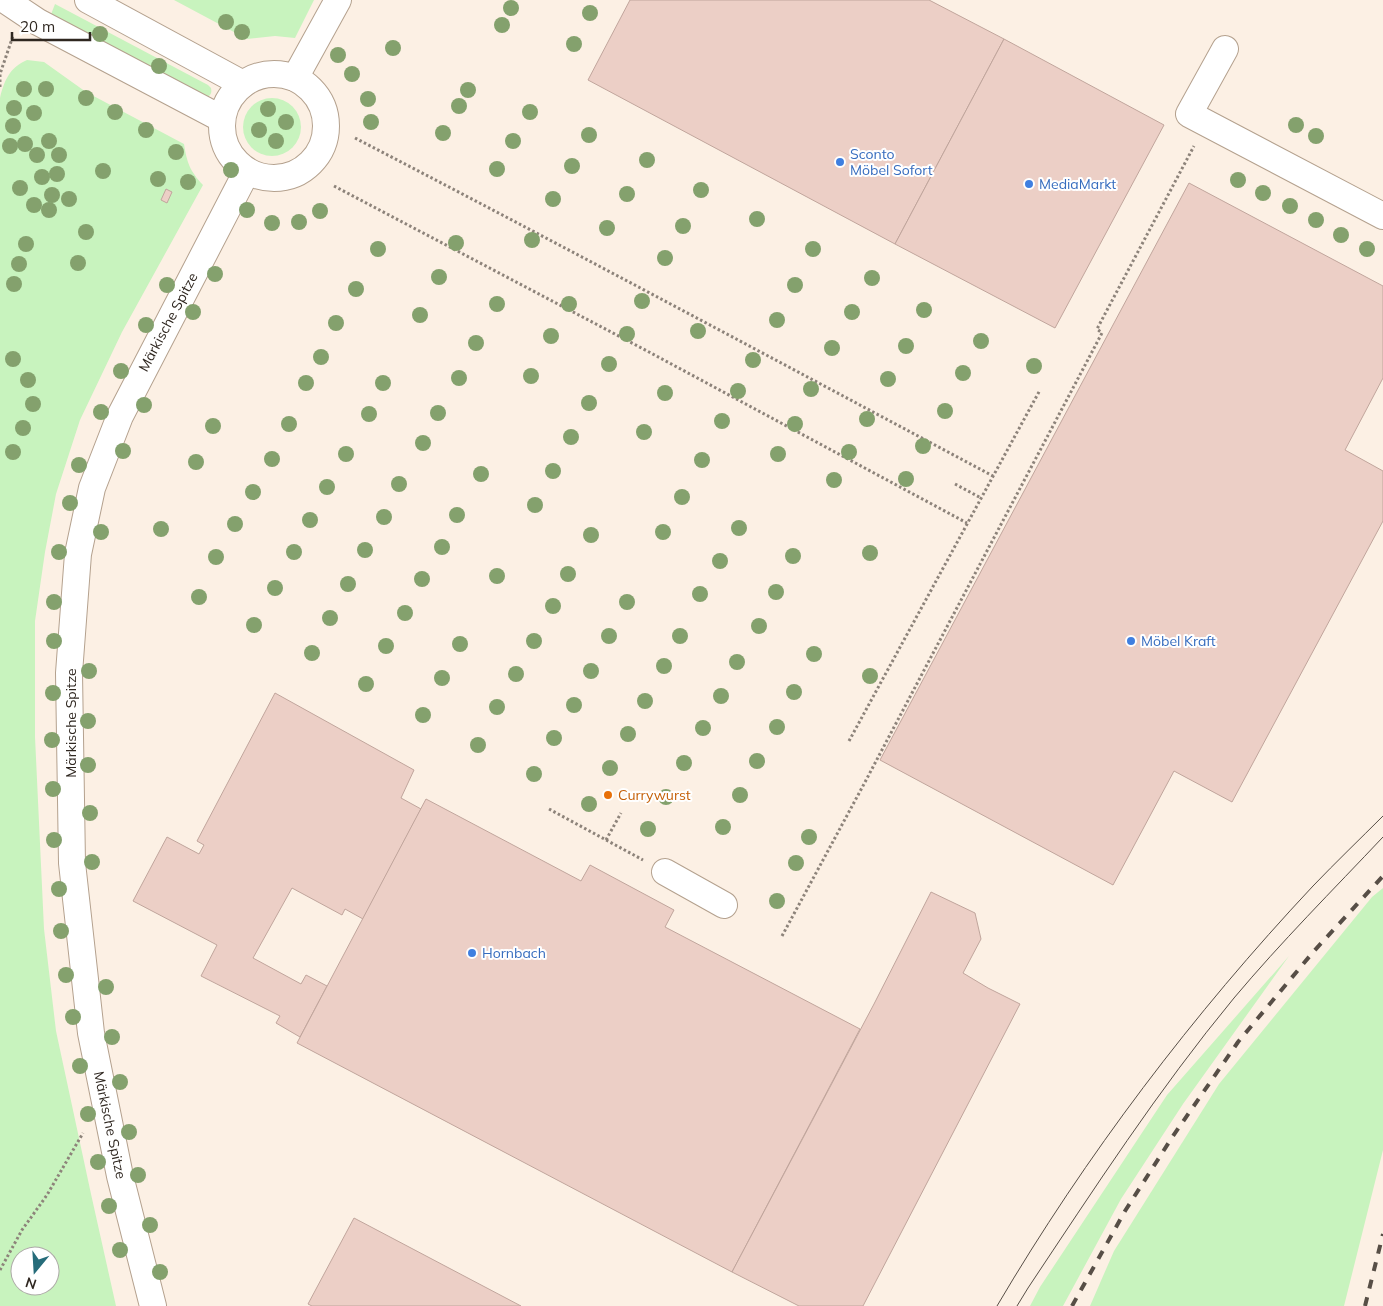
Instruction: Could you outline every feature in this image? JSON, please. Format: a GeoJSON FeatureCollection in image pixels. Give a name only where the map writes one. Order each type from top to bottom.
{"type":"FeatureCollection","features":[{"type":"Feature","properties":{"kind":"street"},"geometry":{"type":"LineString","coordinates":[[88,0],[243,84]]}},
{"type":"Feature","properties":{"kind":"street"},"geometry":{"type":"LineString","coordinates":[[295,78],[338,0]]}},
{"type":"Feature","properties":{"kind":"street"},"geometry":{"type":"LineString","coordinates":[[13,6],[38,22],[222,119]]}},
{"type":"Feature","properties":{"kind":"street"},"geometry":{"type":"LineString","coordinates":[[1225,49],[1189,114],[1383,216]]}},
{"type":"Feature","properties":{"kind":"street"},"geometry":{"type":"LineString","coordinates":[[275,74],[295,78],[313,91],[323,108],[326,129],[322,148],[308,166],[289,177],[267,178],[247,171],[232,158],[223,137],[222,119],[227,104],[243,84],[258,76],[275,74]]}},
{"type":"Feature","properties":{"kind":"street","name":"Märkische Spitze"},"geometry":{"type":"LineString","coordinates":[[153,1306],[120,1176],[91,1033],[72,863],[69,673],[78,554],[92,488],[120,416],[247,171]]}},
{"type":"Feature","properties":{"kind":"street"},"geometry":{"type":"LineString","coordinates":[[665,872],[724,905]]}},
{"type":"Feature","properties":{"kind":"path"},"geometry":{"type":"LineString","coordinates":[[0,86],[0,74],[13,6]]}},
{"type":"Feature","properties":{"kind":"path"},"geometry":{"type":"LineString","coordinates":[[782,936],[1102,332],[1097,330],[1206,124]]}},
{"type":"Feature","properties":{"kind":"path"},"geometry":{"type":"LineString","coordinates":[[355,138],[563,246],[993,476]]}},
{"type":"Feature","properties":{"kind":"path"},"geometry":{"type":"LineString","coordinates":[[334,186],[649,352],[967,523]]}},
{"type":"Feature","properties":{"kind":"path"},"geometry":{"type":"LineString","coordinates":[[849,741],[1040,390]]}},
{"type":"Feature","properties":{"kind":"path"},"geometry":{"type":"LineString","coordinates":[[955,484],[981,498]]}},
{"type":"Feature","properties":{"kind":"path"},"geometry":{"type":"LineString","coordinates":[[549,809],[665,872]]}},
{"type":"Feature","properties":{"kind":"path"},"geometry":{"type":"LineString","coordinates":[[606,840],[621,813]]}},
{"type":"Feature","properties":{"kind":"path"},"geometry":{"type":"LineString","coordinates":[[0,1270],[22,1230],[47,1195],[83,1133]]}},
{"type":"Feature","properties":{"kind":"green space"},"geometry":{"type":"Polygon","coordinates":[[[174,0],[314,0],[295,38],[275,36],[247,39],[174,0]]]}},
{"type":"Feature","properties":{"kind":"green space"},"geometry":{"type":"Polygon","coordinates":[[[55,4],[208,85],[211,88],[211,94],[206,98],[50,17],[55,4]]]}},
{"type":"Feature","properties":{"kind":"green space"},"geometry":{"type":"Polygon","coordinates":[[[27,60],[44,62],[86,92],[184,144],[190,166],[203,185],[122,332],[80,420],[56,494],[35,621],[35,737],[44,929],[56,1031],[116,1306],[0,1306],[0,98],[9,75],[16,66],[27,60]]]}},
{"type":"Feature","properties":{"kind":"green space"},"geometry":{"type":"Polygon","coordinates":[[[272,98],[283,100],[293,106],[299,116],[301,127],[299,138],[293,148],[283,154],[272,156],[261,154],[251,148],[245,138],[243,127],[245,116],[251,106],[261,100],[272,98]]]}},
{"type":"Feature","properties":{"kind":"green space"},"geometry":{"type":"Polygon","coordinates":[[[1383,888],[1383,1150],[1344,1306],[1090,1306],[1114,1251],[1219,1084],[1372,897],[1383,888]]]}},
{"type":"Feature","properties":{"kind":"green space"},"geometry":{"type":"Polygon","coordinates":[[[1289,956],[1183,1104],[1121,1199],[1063,1306],[1030,1306],[1040,1287],[1167,1095],[1289,956]]]}},
{"type":"Feature","properties":{"kind":"building","name":"Sconto Möbel Sofort"},"geometry":{"type":"Polygon","coordinates":[[[630,0],[929,0],[1004,39],[895,244],[588,80],[630,0]]]}},
{"type":"Feature","properties":{"kind":"building","name":"MediaMarkt"},"geometry":{"type":"Polygon","coordinates":[[[1004,39],[1164,125],[1055,328],[895,244],[1004,39]]]}},
{"type":"Feature","properties":{"kind":"building","name":"Möbel Kraft"},"geometry":{"type":"Polygon","coordinates":[[[1189,183],[1383,286],[1383,378],[1345,450],[1383,471],[1383,521],[1232,802],[1174,771],[1113,885],[880,760],[1189,183]]]}},
{"type":"Feature","properties":{"kind":"building"},"geometry":{"type":"Polygon","coordinates":[[[166,189],[172,192],[167,203],[161,200],[166,189]]]}},
{"type":"Feature","properties":{"kind":"building"},"geometry":{"type":"Polygon","coordinates":[[[275,693],[414,770],[401,798],[421,809],[363,919],[345,909],[342,915],[292,888],[253,958],[301,984],[306,975],[327,986],[300,1037],[276,1023],[280,1016],[201,976],[217,945],[133,901],[167,837],[199,854],[204,845],[197,841],[275,693]]]}},
{"type":"Feature","properties":{"kind":"building"},"geometry":{"type":"Polygon","coordinates":[[[426,799],[581,881],[590,865],[674,910],[665,927],[860,1029],[732,1272],[297,1043],[426,799]]]}},
{"type":"Feature","properties":{"kind":"building"},"geometry":{"type":"Polygon","coordinates":[[[931,892],[975,913],[981,939],[963,973],[1020,1004],[863,1306],[799,1306],[732,1272],[931,892]]]}},
{"type":"Feature","properties":{"kind":"building"},"geometry":{"type":"Polygon","coordinates":[[[354,1218],[521,1306],[312,1306],[308,1304],[354,1218]]]}},
{"type":"Feature","properties":{"kind":"tram line"},"geometry":{"type":"LineString","coordinates":[[997,1306],[1067,1195],[1143,1087],[1226,984],[1269,935],[1313,886],[1383,816]]}},
{"type":"Feature","properties":{"kind":"tram line"},"geometry":{"type":"LineString","coordinates":[[1017,1306],[1127,1140],[1206,1033],[1234,998],[1307,916],[1383,837]]}},
{"type":"Feature","properties":{"kind":"railway"},"geometry":{"type":"LineString","coordinates":[[1072,1306],[1125,1211],[1173,1136],[1238,1042],[1314,951],[1383,876]]}},
{"type":"Feature","properties":{"kind":"railway"},"geometry":{"type":"LineString","coordinates":[[1365,1306],[1383,1234]]}},
{"type":"Feature","properties":{"kind":"place","name":"Sconto Möbel Sofort"},"geometry":{"type":"Point","coordinates":[840,162]}},
{"type":"Feature","properties":{"kind":"place","name":"MediaMarkt"},"geometry":{"type":"Point","coordinates":[1029,184]}},
{"type":"Feature","properties":{"kind":"place","name":"Möbel Kraft"},"geometry":{"type":"Point","coordinates":[1131,641]}},
{"type":"Feature","properties":{"kind":"place","name":"Currywurst"},"geometry":{"type":"Point","coordinates":[608,795]}},
{"type":"Feature","properties":{"kind":"place","name":"Hornbach"},"geometry":{"type":"Point","coordinates":[472,953]}}]}
